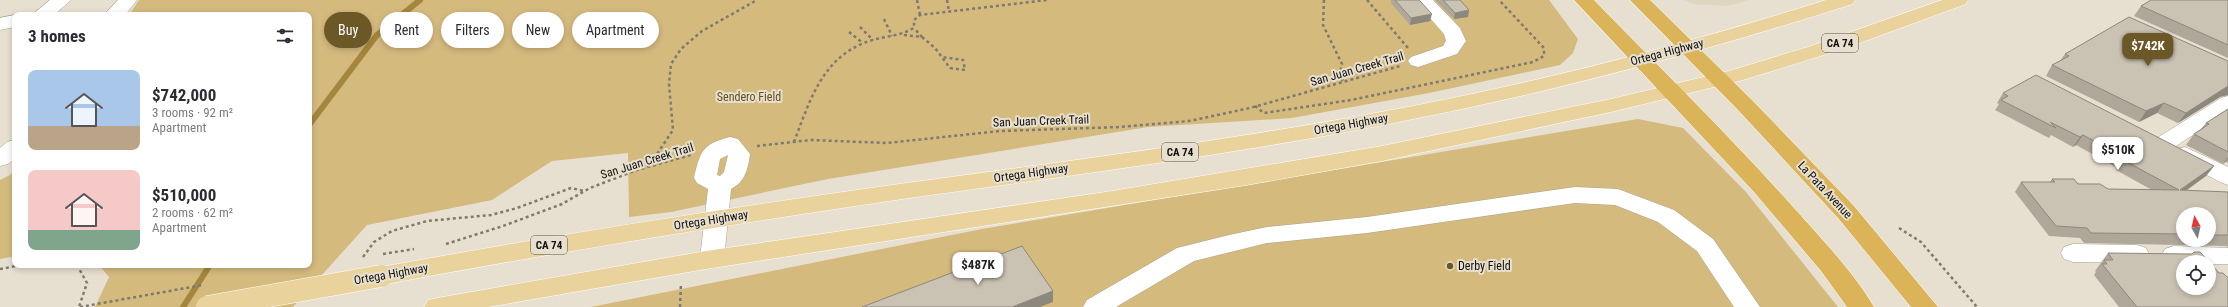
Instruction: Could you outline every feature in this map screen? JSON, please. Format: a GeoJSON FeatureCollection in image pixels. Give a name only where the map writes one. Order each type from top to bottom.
{"type":"FeatureCollection","features":[{"type":"Feature","properties":{"kind":"highway"},"geometry":{"type":"LineString","coordinates":[[1582,0],[1729,149],[1787,214],[1861,307]]}},
{"type":"Feature","properties":{"kind":"highway","name":"La Pata Avenue"},"geometry":{"type":"LineString","coordinates":[[1639,0],[1719,79],[1846,212],[1925,307]]}},
{"type":"Feature","properties":{"kind":"main road","name":"Ortega Highway"},"geometry":{"type":"LineString","coordinates":[[207,307],[381,265],[532,248],[717,219],[1146,158],[1361,123],[1524,89],[1734,34],[1846,0]]}},
{"type":"Feature","properties":{"kind":"main road","name":"CA 74"},"geometry":{"type":"LineString","coordinates":[[437,307],[712,259],[1112,200],[1320,166],[1459,139],[1719,79],[1834,45],[1959,0]]}},
{"type":"Feature","properties":{"kind":"lane"},"geometry":{"type":"LineString","coordinates":[[46,12],[62,0]]}},
{"type":"Feature","properties":{"kind":"lane"},"geometry":{"type":"LineString","coordinates":[[117,12],[128,0]]}},
{"type":"Feature","properties":{"kind":"lane"},"geometry":{"type":"LineString","coordinates":[[1418,61],[1450,50],[1456,41],[1454,32],[1423,0]]}},
{"type":"Feature","properties":{"kind":"lane"},"geometry":{"type":"LineString","coordinates":[[0,24],[12,22]]}},
{"type":"Feature","properties":{"kind":"lane"},"geometry":{"type":"LineString","coordinates":[[2165,143],[2228,103]]}},
{"type":"Feature","properties":{"kind":"lane"},"geometry":{"type":"LineString","coordinates":[[2144,133],[2228,177]]}},
{"type":"Feature","properties":{"kind":"lane"},"geometry":{"type":"LineString","coordinates":[[0,159],[12,150]]}},
{"type":"Feature","properties":{"kind":"lane"},"geometry":{"type":"LineString","coordinates":[[712,259],[720,184],[730,180],[736,175],[739,154],[726,150]]}},
{"type":"Feature","properties":{"kind":"lane"},"geometry":{"type":"LineString","coordinates":[[1096,307],[1186,254],[1229,243],[1267,235],[1367,225],[1575,195],[1618,197],[1666,216],[1705,245],[1747,307]]}},
{"type":"Feature","properties":{"kind":"lane"},"geometry":{"type":"LineString","coordinates":[[2073,253],[2228,256]]}},
{"type":"Feature","properties":{"kind":"path"},"geometry":{"type":"LineString","coordinates":[[654,165],[655,157],[672,130],[673,122],[669,84],[671,64],[681,50],[702,31],[757,0]]}},
{"type":"Feature","properties":{"kind":"path"},"geometry":{"type":"LineString","coordinates":[[917,0],[920,15]]}},
{"type":"Feature","properties":{"kind":"path"},"geometry":{"type":"LineString","coordinates":[[947,0],[950,11]]}},
{"type":"Feature","properties":{"kind":"path"},"geometry":{"type":"LineString","coordinates":[[922,37],[914,28],[914,20],[920,15],[1047,0]]}},
{"type":"Feature","properties":{"kind":"path"},"geometry":{"type":"LineString","coordinates":[[1324,0],[1323,25],[1342,64],[1339,76],[1344,82]]}},
{"type":"Feature","properties":{"kind":"path","name":"San Juan Creek Trail"},"geometry":{"type":"LineString","coordinates":[[438,245],[503,226],[562,204],[585,191],[654,165],[690,155],[793,142],[835,140],[887,143],[1000,131],[1120,127],[1189,121],[1344,82],[1418,61],[1366,0]]}},
{"type":"Feature","properties":{"kind":"path"},"geometry":{"type":"LineString","coordinates":[[884,19],[892,36]]}},
{"type":"Feature","properties":{"kind":"path"},"geometry":{"type":"LineString","coordinates":[[860,27],[873,40]]}},
{"type":"Feature","properties":{"kind":"path"},"geometry":{"type":"LineString","coordinates":[[904,35],[914,28]]}},
{"type":"Feature","properties":{"kind":"path"},"geometry":{"type":"LineString","coordinates":[[849,32],[863,43]]}},
{"type":"Feature","properties":{"kind":"path"},"geometry":{"type":"LineString","coordinates":[[793,142],[825,69],[839,57],[863,43],[892,36],[904,35],[922,37],[932,42],[947,67],[952,70],[965,70],[963,60],[942,57]]}},
{"type":"Feature","properties":{"kind":"path","name":"San Juan Creek Trail"},"geometry":{"type":"LineString","coordinates":[[361,260],[374,242],[392,230],[427,221],[491,215],[517,208],[571,188],[585,191]]}},
{"type":"Feature","properties":{"kind":"path"},"geometry":{"type":"LineString","coordinates":[[1900,228],[1921,242],[1977,307]]}},
{"type":"Feature","properties":{"kind":"path"},"geometry":{"type":"LineString","coordinates":[[381,265],[417,248]]}},
{"type":"Feature","properties":{"kind":"path"},"geometry":{"type":"LineString","coordinates":[[680,307],[681,265]]}},
{"type":"Feature","properties":{"kind":"path"},"geometry":{"type":"LineString","coordinates":[[0,269],[12,267]]}},
{"type":"Feature","properties":{"kind":"path"},"geometry":{"type":"LineString","coordinates":[[79,268],[87,283],[79,307]]}},
{"type":"Feature","properties":{"kind":"shaded area"},"geometry":{"type":"Polygon","coordinates":[[[1683,0],[1749,0],[1727,6],[1693,4],[1683,0]]]}},
{"type":"Feature","properties":{"kind":"green space","name":"Sendero Field"},"geometry":{"type":"Polygon","coordinates":[[[139,0],[1549,0],[1578,39],[1573,53],[1560,65],[1429,93],[1292,118],[1148,127],[828,179],[671,212],[629,217],[628,153],[552,161],[492,200],[367,225],[293,307],[95,307],[109,277],[102,268],[312,268],[312,12],[131,12],[139,0]]]}},
{"type":"Feature","properties":{"kind":"green space"},"geometry":{"type":"Polygon","coordinates":[[[1638,119],[1683,128],[1746,192],[1838,307],[591,307],[982,229],[1638,119]]]}},
{"type":"Feature","properties":{"kind":"green space"},"geometry":{"type":"Polygon","coordinates":[[[12,173],[12,257],[0,259],[0,180],[12,173]]]}},
{"type":"Feature","properties":{"kind":"building"},"geometry":{"type":"Polygon","coordinates":[[[1395,0],[1419,0],[1432,14],[1411,18],[1395,0]]]}},
{"type":"Feature","properties":{"kind":"building"},"geometry":{"type":"Polygon","coordinates":[[[1443,0],[1460,0],[1469,10],[1455,13],[1443,0]]]}},
{"type":"Feature","properties":{"kind":"building"},"geometry":{"type":"Polygon","coordinates":[[[2151,0],[2228,0],[2228,45],[2141,6],[2151,0]]]}},
{"type":"Feature","properties":{"kind":"building"},"geometry":{"type":"Polygon","coordinates":[[[2129,17],[2228,61],[2228,86],[2186,113],[2164,103],[2146,111],[2052,65],[2069,56],[2065,54],[2129,17]]]}},
{"type":"Feature","properties":{"kind":"building"},"geometry":{"type":"Polygon","coordinates":[[[2036,75],[2214,166],[2180,190],[2228,192],[2228,235],[2216,235],[2216,207],[2176,207],[2176,234],[2091,233],[2087,228],[2056,226],[2021,182],[2055,182],[2052,179],[2074,179],[2078,184],[2100,184],[2108,189],[2179,190],[2123,160],[2126,158],[2083,135],[2080,137],[2050,122],[2056,128],[2001,100],[2008,96],[2003,93],[2036,75]]]}},
{"type":"Feature","properties":{"kind":"building"},"geometry":{"type":"Polygon","coordinates":[[[2228,109],[2228,152],[2194,134],[2209,124],[2206,123],[2228,109]]]}},
{"type":"Feature","properties":{"kind":"building"},"geometry":{"type":"Polygon","coordinates":[[[1022,246],[1053,291],[1012,307],[862,307],[1022,246]]]}},
{"type":"Feature","properties":{"kind":"building"},"geometry":{"type":"Polygon","coordinates":[[[2194,252],[2200,252],[2203,255],[2176,255],[2176,295],[2216,295],[2216,270],[2219,273],[2223,273],[2228,277],[2228,307],[2137,307],[2102,264],[2107,264],[2104,260],[2113,260],[2108,253],[2192,254],[2194,252]]]}},
{"type":"Feature","properties":{"kind":"waterway"},"geometry":{"type":"LineString","coordinates":[[312,121],[377,35],[420,0]]}},
{"type":"Feature","properties":{"kind":"waterway"},"geometry":{"type":"LineString","coordinates":[[183,307],[208,268]]}},
{"type":"Feature","properties":{"kind":"place","name":"Derby Field"},"geometry":{"type":"Point","coordinates":[1450,266]}}]}
